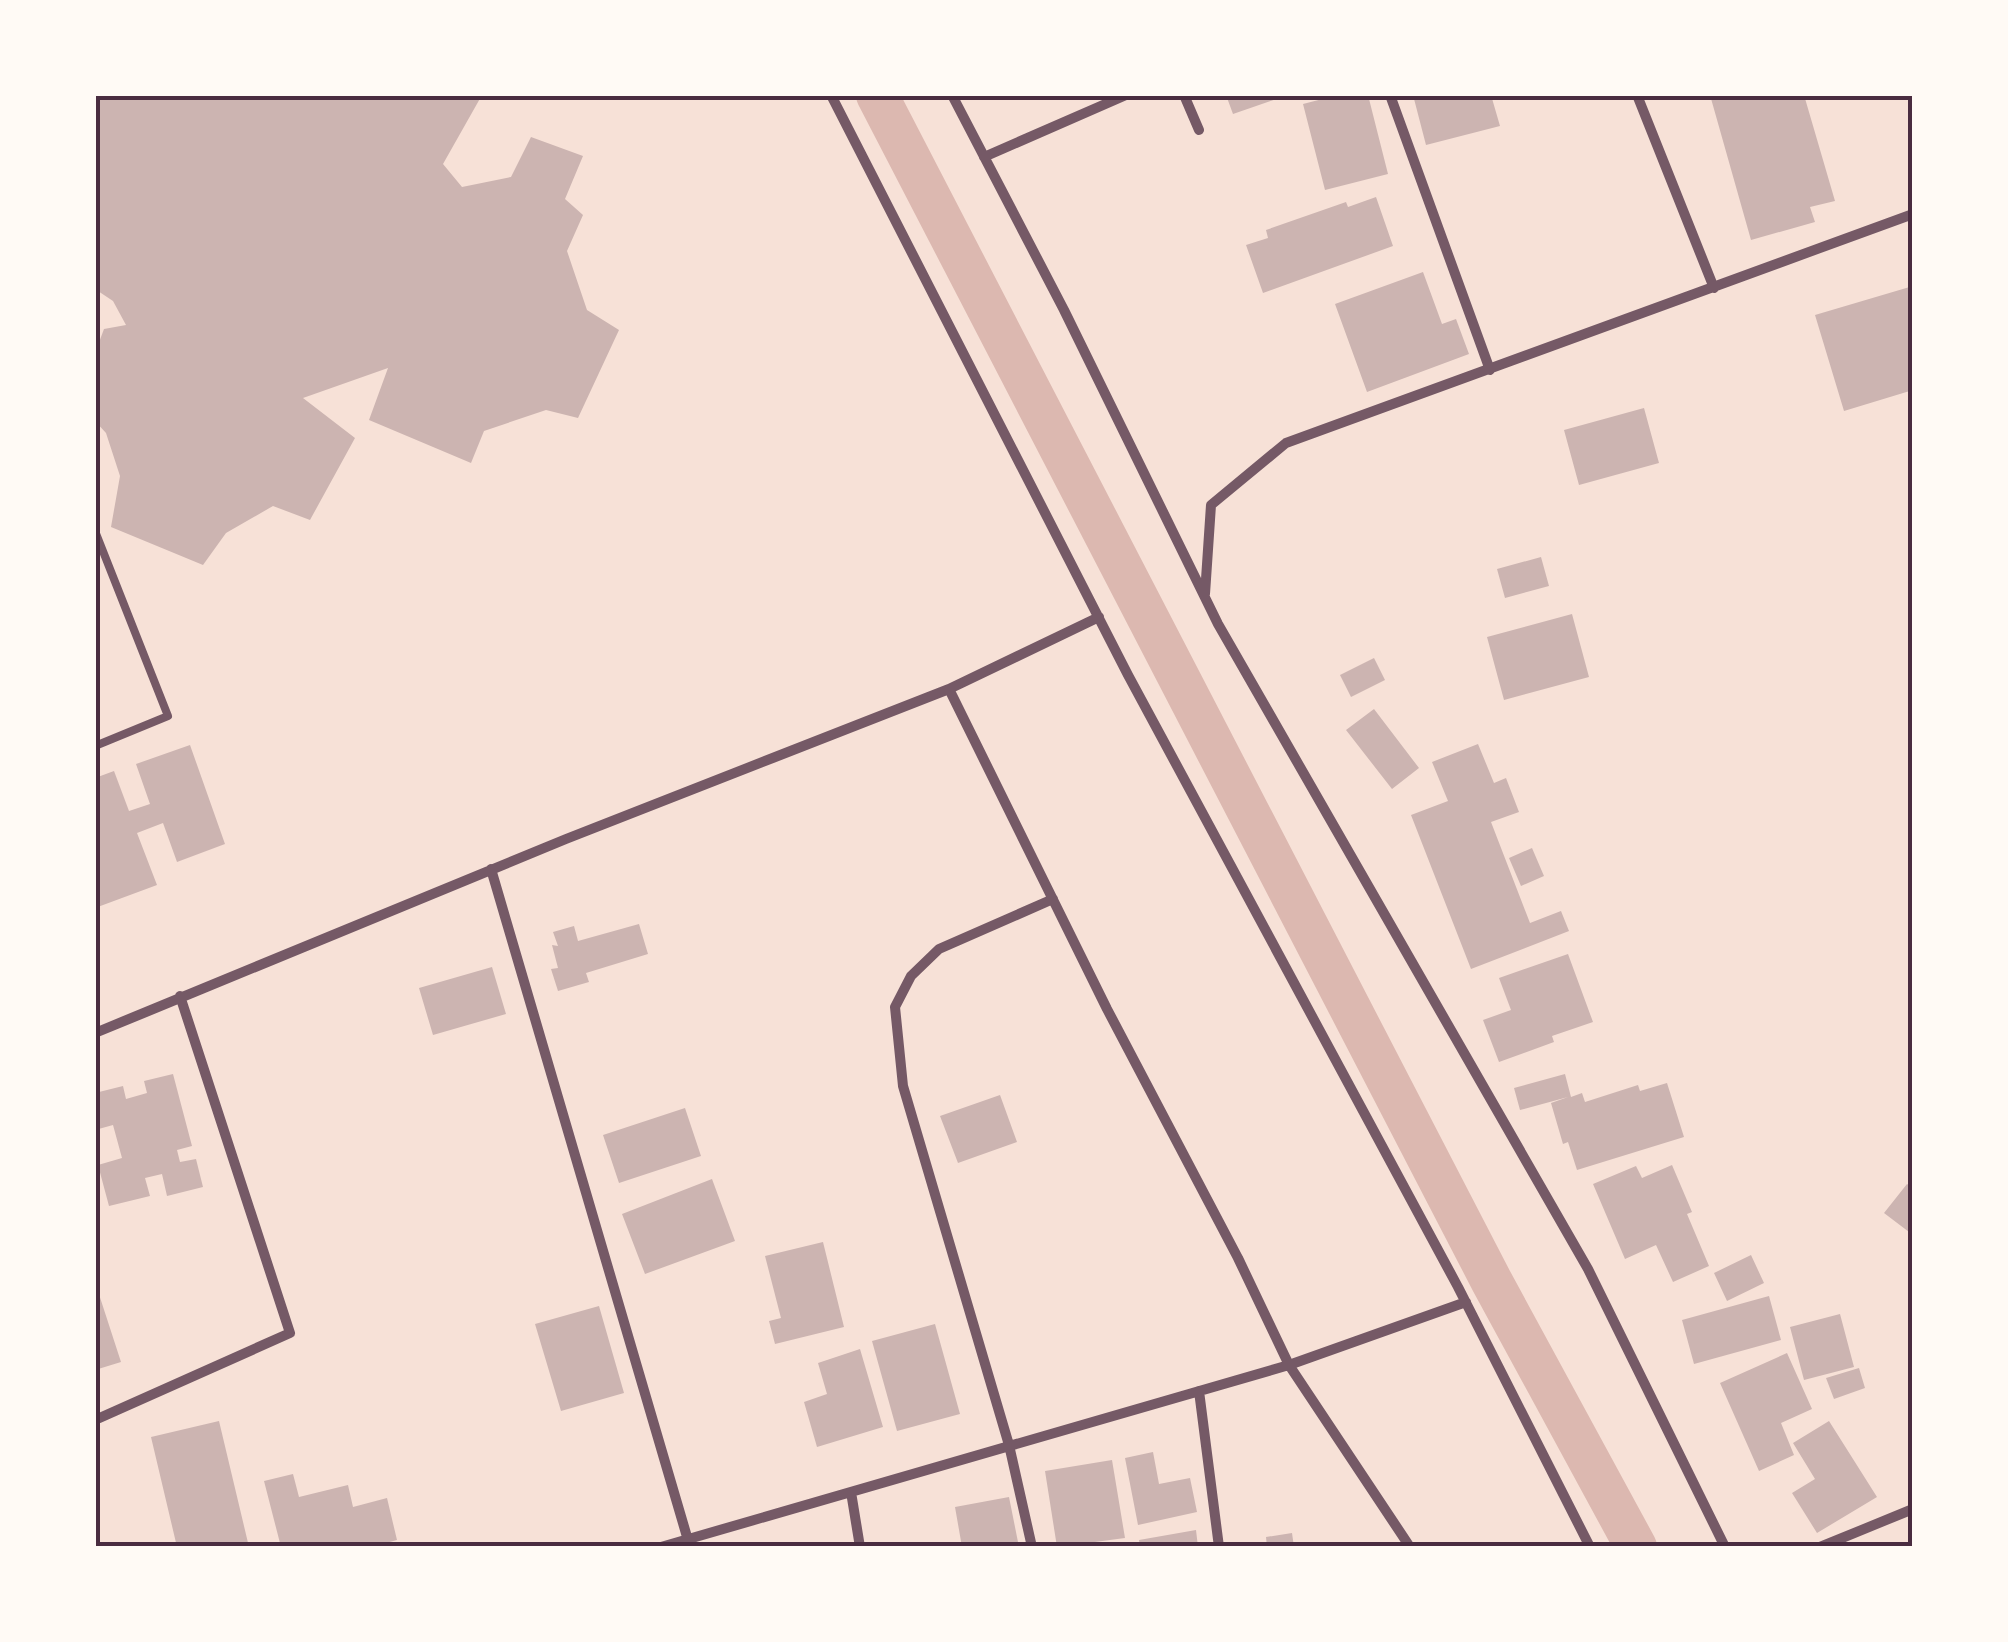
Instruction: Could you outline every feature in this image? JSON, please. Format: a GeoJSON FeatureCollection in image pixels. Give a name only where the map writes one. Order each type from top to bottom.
{"type":"FeatureCollection","features":[{"type":"Feature","properties":{"kind":"street"},"geometry":{"type":"LineString","coordinates":[[831,95],[1099,618],[1466,1302],[1590,1547]]}},
{"type":"Feature","properties":{"kind":"street"},"geometry":{"type":"LineString","coordinates":[[952,95],[1205,596],[1588,1269],[1725,1547]]}},
{"type":"Feature","properties":{"kind":"street"},"geometry":{"type":"LineString","coordinates":[[984,157],[1126,95]]}},
{"type":"Feature","properties":{"kind":"street"},"geometry":{"type":"LineString","coordinates":[[1184,95],[1199,130]]}},
{"type":"Feature","properties":{"kind":"street"},"geometry":{"type":"LineString","coordinates":[[1390,95],[1490,370]]}},
{"type":"Feature","properties":{"kind":"street"},"geometry":{"type":"LineString","coordinates":[[1637,95],[1714,288]]}},
{"type":"Feature","properties":{"kind":"street"},"geometry":{"type":"LineString","coordinates":[[1205,596],[1211,505],[1286,443],[1913,214]]}},
{"type":"Feature","properties":{"kind":"street"},"geometry":{"type":"LineString","coordinates":[[95,1033],[492,869],[949,689],[1099,618]]}},
{"type":"Feature","properties":{"kind":"street"},"geometry":{"type":"LineString","coordinates":[[949,689],[1289,1365],[1410,1547]]}},
{"type":"Feature","properties":{"kind":"street"},"geometry":{"type":"LineString","coordinates":[[492,869],[689,1543]]}},
{"type":"Feature","properties":{"kind":"street"},"geometry":{"type":"LineString","coordinates":[[1032,1547],[1010,1446],[903,1086],[895,1007],[911,976],[940,950],[1053,899]]}},
{"type":"Feature","properties":{"kind":"street"},"geometry":{"type":"LineString","coordinates":[[95,1420],[290,1332],[180,996]]}},
{"type":"Feature","properties":{"kind":"street"},"geometry":{"type":"LineString","coordinates":[[661,1547],[689,1543],[850,1492],[1289,1365],[1466,1302]]}},
{"type":"Feature","properties":{"kind":"street"},"geometry":{"type":"LineString","coordinates":[[1199,1391],[1219,1547]]}},
{"type":"Feature","properties":{"kind":"street"},"geometry":{"type":"LineString","coordinates":[[850,1492],[860,1547]]}},
{"type":"Feature","properties":{"kind":"street"},"geometry":{"type":"LineString","coordinates":[[1820,1547],[1913,1508]]}},
{"type":"Feature","properties":{"kind":"lane"},"geometry":{"type":"LineString","coordinates":[[95,531],[168,716],[95,746]]}},
{"type":"Feature","properties":{"kind":"building"},"geometry":{"type":"Polygon","coordinates":[[[95,95],[482,95],[443,164],[462,187],[511,177],[531,137],[583,156],[565,199],[583,215],[567,251],[587,310],[619,330],[578,418],[546,410],[484,431],[471,463],[369,420],[388,368],[303,398],[355,438],[310,520],[273,506],[226,533],[203,565],[111,527],[120,476],[106,433],[95,421],[95,353],[104,329],[126,325],[113,301],[98,291],[95,284],[95,95]]]}},
{"type":"Feature","properties":{"kind":"building"},"geometry":{"type":"Polygon","coordinates":[[[1226,95],[1285,95],[1285,96],[1233,114],[1226,95]]]}},
{"type":"Feature","properties":{"kind":"building"},"geometry":{"type":"Polygon","coordinates":[[[1338,95],[1368,95],[1388,174],[1325,190],[1303,104],[1338,95]]]}},
{"type":"Feature","properties":{"kind":"building"},"geometry":{"type":"Polygon","coordinates":[[[1413,95],[1491,95],[1500,126],[1426,145],[1413,95]]]}},
{"type":"Feature","properties":{"kind":"building"},"geometry":{"type":"Polygon","coordinates":[[[1710,95],[1804,95],[1835,201],[1810,207],[1815,222],[1751,240],[1710,95]]]}},
{"type":"Feature","properties":{"kind":"building"},"geometry":{"type":"Polygon","coordinates":[[[1376,197],[1393,246],[1263,293],[1246,245],[1268,238],[1266,230],[1346,202],[1348,207],[1376,197]]]}},
{"type":"Feature","properties":{"kind":"building"},"geometry":{"type":"Polygon","coordinates":[[[1423,272],[1442,324],[1456,319],[1469,354],[1367,392],[1335,304],[1423,272]]]}},
{"type":"Feature","properties":{"kind":"building"},"geometry":{"type":"Polygon","coordinates":[[[1913,286],[1913,390],[1844,411],[1815,315],[1913,286]]]}},
{"type":"Feature","properties":{"kind":"building"},"geometry":{"type":"Polygon","coordinates":[[[1644,408],[1659,463],[1579,485],[1564,430],[1644,408]]]}},
{"type":"Feature","properties":{"kind":"building"},"geometry":{"type":"Polygon","coordinates":[[[1541,557],[1549,586],[1505,598],[1497,569],[1541,557]]]}},
{"type":"Feature","properties":{"kind":"building"},"geometry":{"type":"Polygon","coordinates":[[[1572,614],[1589,677],[1504,700],[1487,637],[1572,614]]]}},
{"type":"Feature","properties":{"kind":"building"},"geometry":{"type":"Polygon","coordinates":[[[1374,658],[1385,680],[1351,697],[1340,675],[1374,658]]]}},
{"type":"Feature","properties":{"kind":"building"},"geometry":{"type":"Polygon","coordinates":[[[1374,709],[1419,768],[1392,789],[1346,730],[1374,709]]]}},
{"type":"Feature","properties":{"kind":"building"},"geometry":{"type":"Polygon","coordinates":[[[1478,744],[1494,783],[1506,778],[1519,812],[1491,822],[1530,923],[1561,911],[1569,931],[1471,969],[1411,815],[1448,801],[1432,762],[1478,744]]]}},
{"type":"Feature","properties":{"kind":"building"},"geometry":{"type":"Polygon","coordinates":[[[190,745],[225,844],[177,862],[163,823],[137,833],[157,885],[95,908],[95,778],[114,771],[129,811],[150,804],[136,764],[190,745]]]}},
{"type":"Feature","properties":{"kind":"building"},"geometry":{"type":"Polygon","coordinates":[[[1532,848],[1544,876],[1521,886],[1509,858],[1532,848]]]}},
{"type":"Feature","properties":{"kind":"building"},"geometry":{"type":"Polygon","coordinates":[[[639,924],[648,954],[586,973],[589,982],[558,991],[551,969],[558,968],[552,945],[558,946],[553,932],[574,926],[578,941],[639,924]]]}},
{"type":"Feature","properties":{"kind":"building"},"geometry":{"type":"Polygon","coordinates":[[[1568,954],[1593,1022],[1552,1036],[1554,1042],[1499,1062],[1483,1020],[1511,1010],[1499,978],[1568,954]]]}},
{"type":"Feature","properties":{"kind":"building"},"geometry":{"type":"Polygon","coordinates":[[[492,967],[506,1014],[433,1035],[419,988],[492,967]]]}},
{"type":"Feature","properties":{"kind":"building"},"geometry":{"type":"Polygon","coordinates":[[[173,1074],[192,1146],[177,1150],[180,1162],[196,1159],[203,1187],[167,1196],[162,1174],[145,1178],[150,1196],[109,1206],[98,1165],[122,1158],[113,1125],[95,1130],[95,1093],[123,1086],[126,1099],[147,1093],[144,1081],[173,1074]]]}},
{"type":"Feature","properties":{"kind":"building"},"geometry":{"type":"Polygon","coordinates":[[[1565,1074],[1571,1097],[1582,1093],[1585,1102],[1638,1085],[1640,1091],[1667,1083],[1684,1137],[1577,1170],[1568,1142],[1563,1144],[1551,1103],[1568,1097],[1520,1110],[1514,1088],[1565,1074]]]}},
{"type":"Feature","properties":{"kind":"building"},"geometry":{"type":"Polygon","coordinates":[[[1000,1095],[1017,1142],[958,1163],[940,1116],[1000,1095]]]}},
{"type":"Feature","properties":{"kind":"building"},"geometry":{"type":"Polygon","coordinates":[[[685,1108],[701,1156],[619,1183],[603,1135],[685,1108]]]}},
{"type":"Feature","properties":{"kind":"building"},"geometry":{"type":"Polygon","coordinates":[[[1672,1165],[1709,1266],[1673,1282],[1656,1245],[1625,1259],[1593,1184],[1636,1166],[1642,1178],[1672,1165]]]}},
{"type":"Feature","properties":{"kind":"building"},"geometry":{"type":"Polygon","coordinates":[[[712,1179],[735,1241],[645,1274],[622,1214],[712,1179]]]}},
{"type":"Feature","properties":{"kind":"building"},"geometry":{"type":"Polygon","coordinates":[[[1907,1184],[1913,1188],[1913,1235],[1884,1213],[1907,1184]]]}},
{"type":"Feature","properties":{"kind":"building"},"geometry":{"type":"Polygon","coordinates":[[[823,1242],[844,1327],[775,1344],[769,1321],[781,1318],[765,1256],[823,1242]]]}},
{"type":"Feature","properties":{"kind":"building"},"geometry":{"type":"Polygon","coordinates":[[[1751,1255],[1764,1283],[1727,1301],[1714,1273],[1751,1255]]]}},
{"type":"Feature","properties":{"kind":"building"},"geometry":{"type":"Polygon","coordinates":[[[95,1282],[121,1362],[95,1370],[95,1282]]]}},
{"type":"Feature","properties":{"kind":"building"},"geometry":{"type":"Polygon","coordinates":[[[1769,1296],[1781,1340],[1694,1364],[1682,1320],[1769,1296]]]}},
{"type":"Feature","properties":{"kind":"building"},"geometry":{"type":"Polygon","coordinates":[[[599,1306],[624,1393],[561,1411],[535,1324],[599,1306]]]}},
{"type":"Feature","properties":{"kind":"building"},"geometry":{"type":"Polygon","coordinates":[[[1840,1314],[1854,1367],[1804,1380],[1790,1327],[1840,1314]]]}},
{"type":"Feature","properties":{"kind":"building"},"geometry":{"type":"Polygon","coordinates":[[[935,1324],[960,1414],[897,1431],[872,1341],[935,1324]]]}},
{"type":"Feature","properties":{"kind":"building"},"geometry":{"type":"Polygon","coordinates":[[[860,1349],[883,1427],[817,1447],[804,1402],[827,1394],[818,1363],[860,1349]]]}},
{"type":"Feature","properties":{"kind":"building"},"geometry":{"type":"Polygon","coordinates":[[[1787,1353],[1812,1409],[1781,1423],[1794,1455],[1759,1471],[1720,1383],[1787,1353]]]}},
{"type":"Feature","properties":{"kind":"building"},"geometry":{"type":"Polygon","coordinates":[[[1859,1368],[1865,1388],[1834,1399],[1826,1378],[1859,1368]]]}},
{"type":"Feature","properties":{"kind":"building"},"geometry":{"type":"Polygon","coordinates":[[[219,1421],[249,1547],[177,1547],[151,1437],[219,1421]]]}},
{"type":"Feature","properties":{"kind":"building"},"geometry":{"type":"Polygon","coordinates":[[[1829,1421],[1877,1497],[1817,1533],[1792,1493],[1815,1479],[1793,1443],[1829,1421]]]}},
{"type":"Feature","properties":{"kind":"building"},"geometry":{"type":"Polygon","coordinates":[[[1153,1452],[1159,1484],[1190,1478],[1197,1512],[1138,1525],[1125,1458],[1153,1452]]]}},
{"type":"Feature","properties":{"kind":"building"},"geometry":{"type":"Polygon","coordinates":[[[1112,1460],[1125,1538],[1057,1547],[1045,1471],[1112,1460]]]}},
{"type":"Feature","properties":{"kind":"building"},"geometry":{"type":"Polygon","coordinates":[[[293,1474],[299,1497],[348,1485],[353,1507],[387,1498],[397,1540],[371,1547],[281,1547],[264,1481],[293,1474]]]}},
{"type":"Feature","properties":{"kind":"building"},"geometry":{"type":"Polygon","coordinates":[[[1009,1497],[1019,1547],[962,1547],[955,1507],[1009,1497]]]}},
{"type":"Feature","properties":{"kind":"building"},"geometry":{"type":"Polygon","coordinates":[[[1196,1530],[1198,1547],[1140,1547],[1139,1540],[1196,1530]]]}},
{"type":"Feature","properties":{"kind":"building"},"geometry":{"type":"Polygon","coordinates":[[[1292,1533],[1294,1547],[1267,1547],[1266,1537],[1292,1533]]]}},
{"type":"Feature","properties":{"kind":"waterway"},"geometry":{"type":"LineString","coordinates":[[877,95],[1492,1282],[1636,1547]]}}]}
